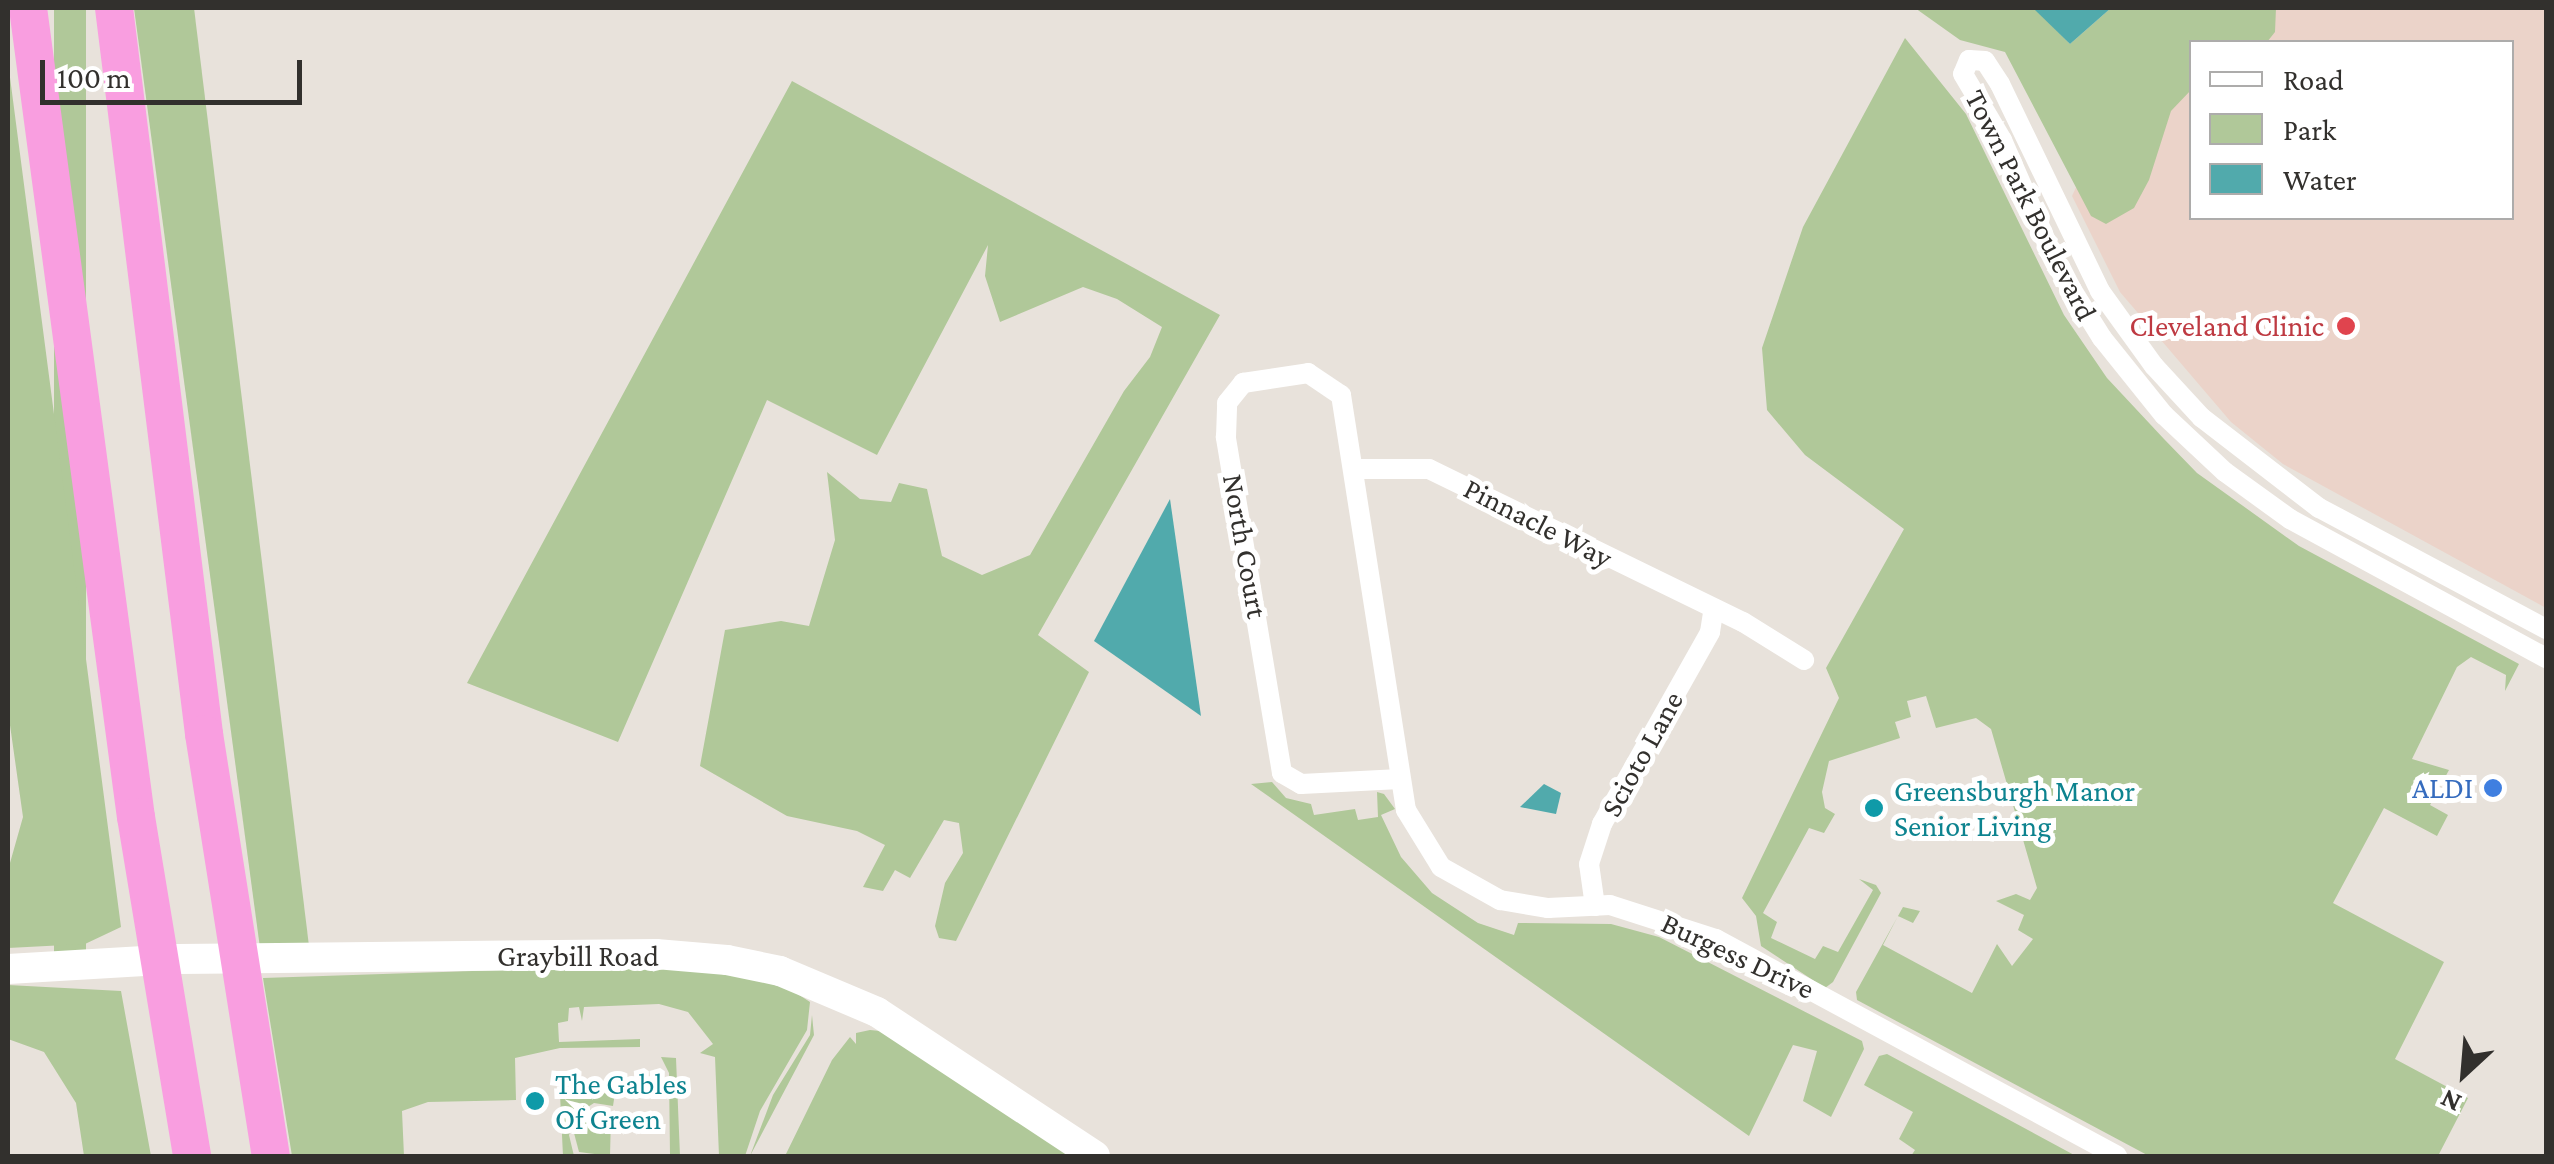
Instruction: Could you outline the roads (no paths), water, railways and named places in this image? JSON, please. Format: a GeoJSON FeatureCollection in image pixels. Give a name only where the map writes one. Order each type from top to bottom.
{"type":"FeatureCollection","features":[{"type":"Feature","properties":{"kind":"highway"},"geometry":{"type":"LineString","coordinates":[[28,8],[134,799],[192,1156]]}},
{"type":"Feature","properties":{"kind":"highway"},"geometry":{"type":"LineString","coordinates":[[114,8],[204,734],[271,1156]]}},
{"type":"Feature","properties":{"kind":"street","name":"Town Park Boulevard"},"geometry":{"type":"LineString","coordinates":[[2546,629],[2319,508],[2202,418],[2112,308],[2000,84],[1985,61],[1969,60],[1963,74],[2002,140],[2057,266],[2102,338],[2164,415],[2225,472],[2290,519],[2546,658]]}},
{"type":"Feature","properties":{"kind":"street","name":"North Court"},"geometry":{"type":"LineString","coordinates":[[1357,469],[1341,395],[1308,373],[1243,383],[1226,403],[1226,437],[1282,773],[1301,784],[1400,778]]}},
{"type":"Feature","properties":{"kind":"street","name":"Pinnacle Way"},"geometry":{"type":"LineString","coordinates":[[1357,469],[1429,469],[1714,608],[1804,660]]}},
{"type":"Feature","properties":{"kind":"street","name":"Burgess Drive"},"geometry":{"type":"LineString","coordinates":[[1357,469],[1400,778],[1412,825],[1441,867],[1470,888],[1548,908],[1595,906],[1658,916],[1716,938],[2117,1156]]}},
{"type":"Feature","properties":{"kind":"street","name":"Scioto Lane"},"geometry":{"type":"LineString","coordinates":[[1595,906],[1589,864],[1602,824],[1710,632],[1714,608]]}},
{"type":"Feature","properties":{"kind":"street","name":"Graybill Road"},"geometry":{"type":"LineString","coordinates":[[8,969],[656,954],[780,972],[877,1012],[1095,1156]]}},
{"type":"Feature","properties":{"kind":"water"},"geometry":{"type":"Polygon","coordinates":[[[2035,8],[2111,8],[2070,44],[2034,9],[2035,8]]]}},
{"type":"Feature","properties":{"kind":"water"},"geometry":{"type":"Polygon","coordinates":[[[1170,499],[1201,716],[1094,641],[1170,499]]]}},
{"type":"Feature","properties":{"kind":"water"},"geometry":{"type":"Polygon","coordinates":[[[1544,784],[1561,793],[1556,814],[1520,807],[1544,784]]]}},
{"type":"Feature","properties":{"kind":"place","name":"Cleveland Clinic"},"geometry":{"type":"Point","coordinates":[2346,326]}},
{"type":"Feature","properties":{"kind":"place","name":"ALDI"},"geometry":{"type":"Point","coordinates":[2493,788]}},
{"type":"Feature","properties":{"kind":"place","name":"Greensburgh Manor Senior Living"},"geometry":{"type":"Point","coordinates":[1874,808]}},
{"type":"Feature","properties":{"kind":"place","name":"The Gables Of Green"},"geometry":{"type":"Point","coordinates":[535,1101]}}]}
